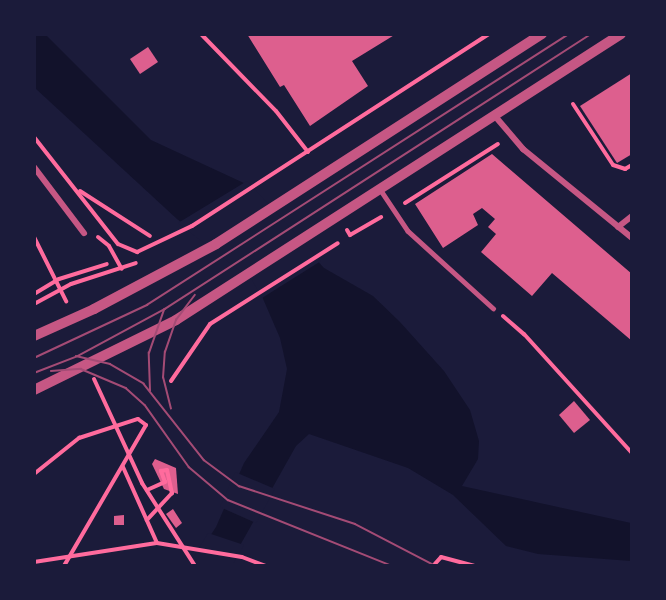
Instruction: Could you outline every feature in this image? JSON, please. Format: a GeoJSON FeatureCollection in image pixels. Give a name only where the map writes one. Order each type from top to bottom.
{"type":"FeatureCollection","features":[{"type":"Feature","properties":{"kind":"street"},"geometry":{"type":"LineString","coordinates":[[34,336],[94,309],[183,261],[295,195],[542,34]]}},
{"type":"Feature","properties":{"kind":"street"},"geometry":{"type":"LineString","coordinates":[[34,390],[127,347],[214,295],[621,34]]}},
{"type":"Feature","properties":{"kind":"street"},"geometry":{"type":"LineString","coordinates":[[494,115],[523,149],[632,238]]}},
{"type":"Feature","properties":{"kind":"street"},"geometry":{"type":"LineString","coordinates":[[34,167],[84,233]]}},
{"type":"Feature","properties":{"kind":"street"},"geometry":{"type":"LineString","coordinates":[[618,227],[632,216]]}},
{"type":"Feature","properties":{"kind":"lane"},"geometry":{"type":"LineString","coordinates":[[380,188],[408,231],[493,308]]}},
{"type":"Feature","properties":{"kind":"path"},"geometry":{"type":"LineString","coordinates":[[201,34],[276,111],[308,152]]}},
{"type":"Feature","properties":{"kind":"path"},"geometry":{"type":"LineString","coordinates":[[34,137],[75,186],[118,244],[128,254],[140,252],[164,241],[301,158],[489,34]]}},
{"type":"Feature","properties":{"kind":"path"},"geometry":{"type":"LineString","coordinates":[[573,104],[613,165],[625,169],[632,165]]}},
{"type":"Feature","properties":{"kind":"path"},"geometry":{"type":"LineString","coordinates":[[350,235],[394,210],[502,141]]}},
{"type":"Feature","properties":{"kind":"path"},"geometry":{"type":"LineString","coordinates":[[75,186],[101,208],[150,236]]}},
{"type":"Feature","properties":{"kind":"path"},"geometry":{"type":"LineString","coordinates":[[34,237],[69,306]]}},
{"type":"Feature","properties":{"kind":"path"},"geometry":{"type":"LineString","coordinates":[[34,304],[71,284],[122,269],[103,238]]}},
{"type":"Feature","properties":{"kind":"path"},"geometry":{"type":"LineString","coordinates":[[171,381],[201,333],[230,311],[338,243]]}},
{"type":"Feature","properties":{"kind":"path"},"geometry":{"type":"LineString","coordinates":[[34,294],[59,279],[107,264]]}},
{"type":"Feature","properties":{"kind":"path"},"geometry":{"type":"LineString","coordinates":[[493,308],[524,334],[632,453]]}},
{"type":"Feature","properties":{"kind":"path"},"geometry":{"type":"LineString","coordinates":[[91,371],[147,490],[196,566]]}},
{"type":"Feature","properties":{"kind":"path"},"geometry":{"type":"LineString","coordinates":[[34,474],[79,438],[138,418],[146,425],[64,566]]}},
{"type":"Feature","properties":{"kind":"path"},"geometry":{"type":"LineString","coordinates":[[123,466],[157,543]]}},
{"type":"Feature","properties":{"kind":"path"},"geometry":{"type":"LineString","coordinates":[[147,490],[165,482],[161,471],[167,470],[172,493],[147,520]]}},
{"type":"Feature","properties":{"kind":"path"},"geometry":{"type":"LineString","coordinates":[[34,562],[157,543],[183,545],[242,557],[265,566]]}},
{"type":"Feature","properties":{"kind":"path"},"geometry":{"type":"LineString","coordinates":[[183,545],[196,566]]}},
{"type":"Feature","properties":{"kind":"path"},"geometry":{"type":"LineString","coordinates":[[433,566],[441,557],[474,566]]}},
{"type":"Feature","properties":{"kind":"shaded area"},"geometry":{"type":"Polygon","coordinates":[[[34,35],[46,35],[151,140],[246,184],[324,268],[373,296],[400,322],[444,371],[470,410],[479,441],[478,459],[462,486],[631,523],[631,561],[538,554],[506,546],[453,495],[408,468],[309,434],[296,446],[238,549],[191,565],[216,527],[244,463],[279,412],[287,369],[280,338],[254,278],[177,219],[35,88],[34,35]]]}},
{"type":"Feature","properties":{"kind":"pier"},"geometry":{"type":"Polygon","coordinates":[[[247,181],[321,261],[262,298],[252,280],[178,223],[247,181]]]}},
{"type":"Feature","properties":{"kind":"pier"},"geometry":{"type":"Polygon","coordinates":[[[235,472],[275,489],[256,523],[220,507],[235,472]]]}},
{"type":"Feature","properties":{"kind":"pier"},"geometry":{"type":"Polygon","coordinates":[[[208,533],[244,545],[232,566],[188,566],[208,533]]]}},
{"type":"Feature","properties":{"kind":"building"},"geometry":{"type":"Polygon","coordinates":[[[247,34],[396,34],[352,61],[368,86],[310,126],[284,85],[280,87],[247,34]]]}},
{"type":"Feature","properties":{"kind":"building"},"geometry":{"type":"Polygon","coordinates":[[[148,47],[158,62],[140,74],[130,59],[148,47]]]}},
{"type":"Feature","properties":{"kind":"building"},"geometry":{"type":"Polygon","coordinates":[[[632,73],[632,154],[617,163],[580,106],[632,73]]]}},
{"type":"Feature","properties":{"kind":"building"},"geometry":{"type":"Polygon","coordinates":[[[492,154],[632,274],[632,341],[552,273],[532,296],[481,252],[496,234],[488,227],[495,219],[482,208],[473,214],[478,225],[443,248],[415,204],[492,154]]]}},
{"type":"Feature","properties":{"kind":"building"},"geometry":{"type":"Polygon","coordinates":[[[574,401],[590,420],[574,433],[559,415],[574,401]]]}},
{"type":"Feature","properties":{"kind":"building"},"geometry":{"type":"Polygon","coordinates":[[[155,459],[176,468],[178,494],[164,489],[152,464],[155,459]]]}},
{"type":"Feature","properties":{"kind":"building"},"geometry":{"type":"Polygon","coordinates":[[[173,509],[182,523],[176,528],[166,514],[173,509]]]}},
{"type":"Feature","properties":{"kind":"building"},"geometry":{"type":"Polygon","coordinates":[[[124,515],[124,525],[114,525],[114,516],[124,515]]]}},
{"type":"Feature","properties":{"kind":"tram line"},"geometry":{"type":"LineString","coordinates":[[34,358],[147,305],[569,34]]}},
{"type":"Feature","properties":{"kind":"tram line"},"geometry":{"type":"LineString","coordinates":[[34,373],[78,356],[165,309],[591,34]]}},
{"type":"Feature","properties":{"kind":"tram line"},"geometry":{"type":"LineString","coordinates":[[171,409],[163,378],[165,352],[176,320],[195,295]]}},
{"type":"Feature","properties":{"kind":"tram line"},"geometry":{"type":"LineString","coordinates":[[150,391],[149,353],[164,310]]}},
{"type":"Feature","properties":{"kind":"tram line"},"geometry":{"type":"LineString","coordinates":[[76,356],[110,364],[144,384],[204,460],[239,486],[355,524],[436,566]]}},
{"type":"Feature","properties":{"kind":"tram line"},"geometry":{"type":"LineString","coordinates":[[51,371],[81,369],[126,388],[145,405],[189,467],[228,500],[392,566]]}}]}
